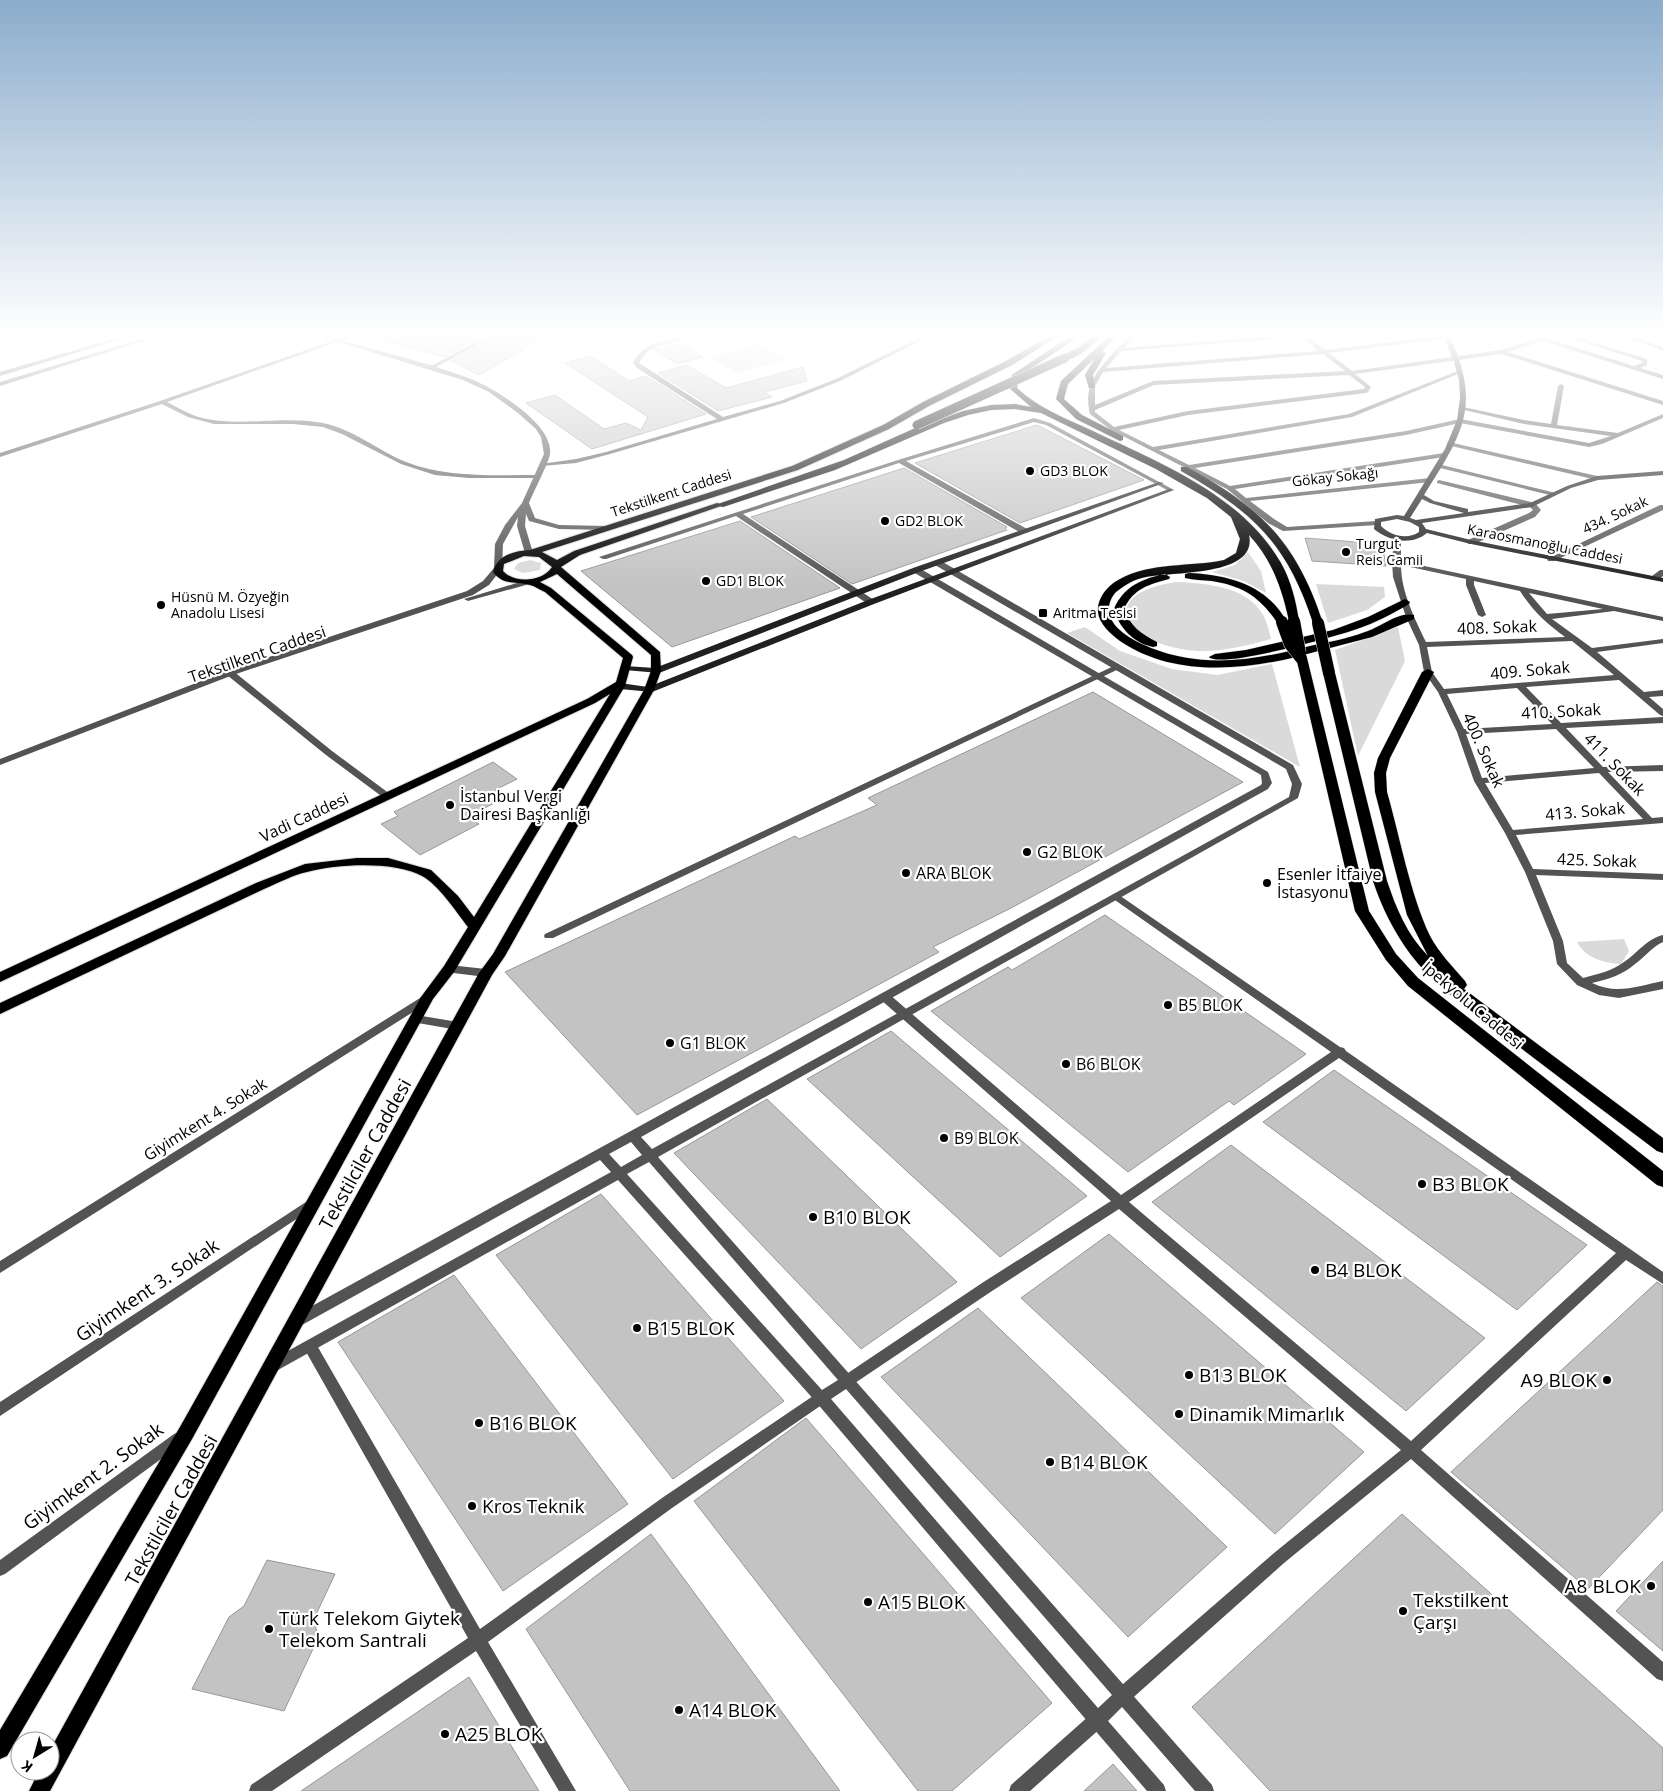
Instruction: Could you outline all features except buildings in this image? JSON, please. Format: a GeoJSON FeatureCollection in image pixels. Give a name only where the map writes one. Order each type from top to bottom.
{"type":"FeatureCollection","features":[{"type":"Feature","properties":{"kind":"highway"},"geometry":{"type":"LineString","coordinates":[[720,505],[838,459],[927,421]]}},
{"type":"Feature","properties":{"kind":"highway"},"geometry":{"type":"LineString","coordinates":[[720,505],[847,462],[947,421]]}},
{"type":"Feature","properties":{"kind":"highway"},"geometry":{"type":"LineString","coordinates":[[1064,421],[1182,478],[1236,517],[1253,533],[1272,557],[1284,582],[1288,621]]}},
{"type":"Feature","properties":{"kind":"highway","name":"İpekyolu Caddesi"},"geometry":{"type":"LineString","coordinates":[[1087,421],[1209,483],[1254,516],[1278,539],[1294,562],[1307,587],[1318,623],[1388,905],[1399,927],[1417,953],[1475,1006],[1663,1147]]}},
{"type":"Feature","properties":{"kind":"highway"},"geometry":{"type":"LineString","coordinates":[[1236,517],[1245,537],[1245,544],[1242,554],[1234,560],[1210,567],[1141,573],[1113,588],[1105,599],[1104,609],[1106,619],[1117,632],[1130,644],[1169,660],[1189,664],[1225,666],[1282,658],[1369,634],[1410,617]]}},
{"type":"Feature","properties":{"kind":"highway"},"geometry":{"type":"LineString","coordinates":[[1288,621],[1274,606],[1249,589],[1201,576],[1168,577],[1140,585],[1128,592],[1119,609],[1127,627],[1138,637],[1161,648],[1202,656],[1226,657],[1279,647],[1353,627],[1375,620],[1404,602]]}},
{"type":"Feature","properties":{"kind":"highway","name":"İpekyolu Caddesi"},"geometry":{"type":"LineString","coordinates":[[1288,621],[1290,644],[1301,658],[1362,911],[1376,935],[1413,982],[1663,1180]]}},
{"type":"Feature","properties":{"kind":"highway"},"geometry":{"type":"LineString","coordinates":[[1428,672],[1384,758],[1380,773],[1381,792],[1407,891],[1421,930],[1435,954],[1475,1006]]}},
{"type":"Feature","properties":{"kind":"main road","name":"Tekstilkent Caddesi"},"geometry":{"type":"LineString","coordinates":[[720,505],[577,552],[557,565],[556,570],[546,577],[530,581],[506,578],[498,572],[498,568],[505,559],[795,468],[831,454],[896,421]]}},
{"type":"Feature","properties":{"kind":"main road"},"geometry":{"type":"LineString","coordinates":[[1406,518],[1438,466],[1460,421]]}},
{"type":"Feature","properties":{"kind":"main road"},"geometry":{"type":"LineString","coordinates":[[1415,522],[1532,505],[1582,481],[1596,478],[1663,473]]}},
{"type":"Feature","properties":{"kind":"main road"},"geometry":{"type":"LineString","coordinates":[[530,581],[548,590],[628,657],[625,668],[656,671],[916,570],[1161,483]]}},
{"type":"Feature","properties":{"kind":"main road"},"geometry":{"type":"LineString","coordinates":[[620,685],[649,690],[871,602],[1171,490]]}},
{"type":"Feature","properties":{"kind":"main road"},"geometry":{"type":"LineString","coordinates":[[1420,495],[1444,507],[1476,512]]}},
{"type":"Feature","properties":{"kind":"main road"},"geometry":{"type":"LineString","coordinates":[[1389,517],[1406,518],[1415,522],[1423,530],[1420,536],[1397,537],[1380,531],[1377,528],[1377,522],[1389,517]]}},
{"type":"Feature","properties":{"kind":"main road","name":"Karaosmanoğlu Caddesi"},"geometry":{"type":"LineString","coordinates":[[1423,530],[1550,559],[1659,579]]}},
{"type":"Feature","properties":{"kind":"main road"},"geometry":{"type":"LineString","coordinates":[[1024,531],[1038,540]]}},
{"type":"Feature","properties":{"kind":"main road","name":"Tekstilkent Caddesi"},"geometry":{"type":"LineString","coordinates":[[529,553],[552,558],[557,565]]}},
{"type":"Feature","properties":{"kind":"main road"},"geometry":{"type":"LineString","coordinates":[[557,565],[559,571],[656,654],[656,671]]}},
{"type":"Feature","properties":{"kind":"main road","name":"Tekstilciler Caddesi"},"geometry":{"type":"LineString","coordinates":[[0,1749],[186,1434],[428,997],[449,968],[620,685],[625,668]]}},
{"type":"Feature","properties":{"kind":"main road","name":"Tekstilciler Caddesi"},"geometry":{"type":"LineString","coordinates":[[39,1791],[253,1403],[270,1368],[486,973],[649,690],[656,671]]}},
{"type":"Feature","properties":{"kind":"main road","name":"Vadi Caddesi"},"geometry":{"type":"LineString","coordinates":[[0,977],[591,701],[620,685]]}},
{"type":"Feature","properties":{"kind":"main road"},"geometry":{"type":"LineString","coordinates":[[0,1009],[260,886],[305,868],[357,862],[388,862],[427,873],[454,899],[474,927]]}},
{"type":"Feature","properties":{"kind":"street"},"geometry":{"type":"LineString","coordinates":[[0,455],[105,421]]}},
{"type":"Feature","properties":{"kind":"street"},"geometry":{"type":"LineString","coordinates":[[248,421],[280,421],[329,426],[343,431],[403,463],[426,471],[466,476],[538,476]]}},
{"type":"Feature","properties":{"kind":"street"},"geometry":{"type":"LineString","coordinates":[[498,568],[499,544],[524,503],[547,454],[544,437],[530,421]]}},
{"type":"Feature","properties":{"kind":"street"},"geometry":{"type":"LineString","coordinates":[[543,464],[576,461],[721,421]]}},
{"type":"Feature","properties":{"kind":"street"},"geometry":{"type":"LineString","coordinates":[[603,557],[739,515],[900,460],[1032,421]]}},
{"type":"Feature","properties":{"kind":"street"},"geometry":{"type":"LineString","coordinates":[[1036,421],[1048,424],[1171,490]]}},
{"type":"Feature","properties":{"kind":"street"},"geometry":{"type":"LineString","coordinates":[[1102,421],[1113,429],[1229,488],[1271,521],[1286,529],[1377,522]]}},
{"type":"Feature","properties":{"kind":"street"},"geometry":{"type":"LineString","coordinates":[[1113,429],[1152,421]]}},
{"type":"Feature","properties":{"kind":"street"},"geometry":{"type":"LineString","coordinates":[[1153,450],[1323,421]]}},
{"type":"Feature","properties":{"kind":"street"},"geometry":{"type":"LineString","coordinates":[[1188,467],[1406,433],[1460,421],[1589,445],[1600,444],[1652,421]]}},
{"type":"Feature","properties":{"kind":"street"},"geometry":{"type":"LineString","coordinates":[[1525,421],[1619,435]]}},
{"type":"Feature","properties":{"kind":"street"},"geometry":{"type":"LineString","coordinates":[[1554,426],[1555,421]]}},
{"type":"Feature","properties":{"kind":"street"},"geometry":{"type":"LineString","coordinates":[[1449,444],[1596,478]]}},
{"type":"Feature","properties":{"kind":"street"},"geometry":{"type":"LineString","coordinates":[[1229,488],[1444,455]]}},
{"type":"Feature","properties":{"kind":"street"},"geometry":{"type":"LineString","coordinates":[[900,460],[1024,531]]}},
{"type":"Feature","properties":{"kind":"street"},"geometry":{"type":"LineString","coordinates":[[1438,466],[1554,494]]}},
{"type":"Feature","properties":{"kind":"street","name":"Gökay Sokağı"},"geometry":{"type":"LineString","coordinates":[[1244,500],[1430,480]]}},
{"type":"Feature","properties":{"kind":"street"},"geometry":{"type":"LineString","coordinates":[[1439,482],[1532,505],[1537,510],[1532,515],[1471,542]]}},
{"type":"Feature","properties":{"kind":"street"},"geometry":{"type":"LineString","coordinates":[[524,503],[532,519],[545,525],[571,528],[607,528]]}},
{"type":"Feature","properties":{"kind":"street"},"geometry":{"type":"LineString","coordinates":[[524,503],[521,526],[529,553]]}},
{"type":"Feature","properties":{"kind":"street","name":"434. Sokak"},"geometry":{"type":"LineString","coordinates":[[1550,559],[1663,506]]}},
{"type":"Feature","properties":{"kind":"street"},"geometry":{"type":"LineString","coordinates":[[739,515],[871,602]]}},
{"type":"Feature","properties":{"kind":"street","name":"400. Sokak"},"geometry":{"type":"LineString","coordinates":[[1397,537],[1397,577],[1404,602],[1423,645],[1428,672],[1442,692],[1461,732],[1479,781],[1530,872],[1558,942],[1562,964],[1580,982],[1599,991],[1618,994],[1663,985]]}},
{"type":"Feature","properties":{"kind":"street"},"geometry":{"type":"LineString","coordinates":[[1396,562],[1663,618]]}},
{"type":"Feature","properties":{"kind":"street"},"geometry":{"type":"LineString","coordinates":[[270,1368],[1293,798],[1298,784],[1290,767],[938,563]]}},
{"type":"Feature","properties":{"kind":"street","name":"Tekstilkent Caddesi"},"geometry":{"type":"LineString","coordinates":[[0,762],[232,674],[470,593],[486,583],[498,568]]}},
{"type":"Feature","properties":{"kind":"street"},"geometry":{"type":"LineString","coordinates":[[295,1322],[1264,787],[1267,783],[1265,774],[916,570]]}},
{"type":"Feature","properties":{"kind":"street"},"geometry":{"type":"LineString","coordinates":[[1659,579],[1663,572]]}},
{"type":"Feature","properties":{"kind":"street"},"geometry":{"type":"LineString","coordinates":[[1470,577],[1470,585],[1482,614]]}},
{"type":"Feature","properties":{"kind":"street","name":"Tekstilkent Caddesi"},"geometry":{"type":"LineString","coordinates":[[0,770],[232,674],[530,581]]}},
{"type":"Feature","properties":{"kind":"street"},"geometry":{"type":"LineString","coordinates":[[1523,589],[1530,603],[1545,617],[1590,651],[1663,713]]}},
{"type":"Feature","properties":{"kind":"street"},"geometry":{"type":"LineString","coordinates":[[1545,617],[1620,610]]}},
{"type":"Feature","properties":{"kind":"street","name":"408. Sokak"},"geometry":{"type":"LineString","coordinates":[[1423,645],[1572,639]]}},
{"type":"Feature","properties":{"kind":"street"},"geometry":{"type":"LineString","coordinates":[[1590,651],[1663,641]]}},
{"type":"Feature","properties":{"kind":"street"},"geometry":{"type":"LineString","coordinates":[[549,936],[1119,667]]}},
{"type":"Feature","properties":{"kind":"street"},"geometry":{"type":"LineString","coordinates":[[232,674],[329,753],[387,796]]}},
{"type":"Feature","properties":{"kind":"street","name":"409. Sokak"},"geometry":{"type":"LineString","coordinates":[[1442,692],[1621,677]]}},
{"type":"Feature","properties":{"kind":"street","name":"411. Sokak"},"geometry":{"type":"LineString","coordinates":[[1520,686],[1556,726],[1649,820]]}},
{"type":"Feature","properties":{"kind":"street"},"geometry":{"type":"LineString","coordinates":[[1642,696],[1663,693]]}},
{"type":"Feature","properties":{"kind":"street","name":"410. Sokak"},"geometry":{"type":"LineString","coordinates":[[1461,732],[1663,720]]}},
{"type":"Feature","properties":{"kind":"street"},"geometry":{"type":"LineString","coordinates":[[1479,781],[1600,770],[1663,768]]}},
{"type":"Feature","properties":{"kind":"street","name":"413. Sokak"},"geometry":{"type":"LineString","coordinates":[[1510,834],[1663,820]]}},
{"type":"Feature","properties":{"kind":"street","name":"425. Sokak"},"geometry":{"type":"LineString","coordinates":[[1530,872],[1663,878]]}},
{"type":"Feature","properties":{"kind":"street"},"geometry":{"type":"LineString","coordinates":[[1116,896],[1663,1278]]}},
{"type":"Feature","properties":{"kind":"street"},"geometry":{"type":"LineString","coordinates":[[1580,982],[1611,974],[1629,964],[1646,946],[1663,938]]}},
{"type":"Feature","properties":{"kind":"street"},"geometry":{"type":"LineString","coordinates":[[449,968],[486,973]]}},
{"type":"Feature","properties":{"kind":"street","name":"Giyimkent 4. Sokak"},"geometry":{"type":"LineString","coordinates":[[0,1268],[428,997]]}},
{"type":"Feature","properties":{"kind":"street"},"geometry":{"type":"LineString","coordinates":[[885,997],[1120,1202],[1412,1450],[1663,1673]]}},
{"type":"Feature","properties":{"kind":"street"},"geometry":{"type":"LineString","coordinates":[[416,1019],[458,1026]]}},
{"type":"Feature","properties":{"kind":"street"},"geometry":{"type":"LineString","coordinates":[[257,1791],[478,1640],[667,1502],[987,1286],[1120,1202],[1340,1051]]}},
{"type":"Feature","properties":{"kind":"street"},"geometry":{"type":"LineString","coordinates":[[633,1136],[1121,1697],[1206,1791]]}},
{"type":"Feature","properties":{"kind":"street"},"geometry":{"type":"LineString","coordinates":[[601,1153],[820,1398],[1158,1791]]}},
{"type":"Feature","properties":{"kind":"street","name":"Giyimkent 3. Sokak"},"geometry":{"type":"LineString","coordinates":[[0,1410],[314,1202]]}},
{"type":"Feature","properties":{"kind":"street"},"geometry":{"type":"LineString","coordinates":[[1017,1791],[1279,1558],[1412,1450],[1626,1252]]}},
{"type":"Feature","properties":{"kind":"street"},"geometry":{"type":"LineString","coordinates":[[310,1346],[478,1640],[568,1791]]}},
{"type":"Feature","properties":{"kind":"street","name":"Giyimkent 2. Sokak"},"geometry":{"type":"LineString","coordinates":[[0,1569],[186,1434]]}},
{"type":"Feature","properties":{"kind":"shaded area"},"geometry":{"type":"Polygon","coordinates":[[[1248,552],[1261,571],[1266,593],[1244,581],[1212,572],[1235,565],[1248,552]]]}},
{"type":"Feature","properties":{"kind":"shaded area"},"geometry":{"type":"Polygon","coordinates":[[[530,560],[541,563],[540,570],[523,573],[514,569],[518,563],[530,560]]]}},
{"type":"Feature","properties":{"kind":"shaded area"},"geometry":{"type":"Polygon","coordinates":[[[1176,582],[1211,585],[1245,597],[1255,604],[1262,613],[1271,639],[1215,651],[1193,651],[1160,643],[1144,635],[1133,626],[1127,615],[1128,605],[1136,596],[1152,588],[1176,582]]]}},
{"type":"Feature","properties":{"kind":"shaded area"},"geometry":{"type":"Polygon","coordinates":[[[1316,584],[1384,587],[1385,597],[1367,610],[1328,623],[1316,584]]]}},
{"type":"Feature","properties":{"kind":"shaded area"},"geometry":{"type":"Polygon","coordinates":[[[1085,627],[1120,651],[1172,669],[1217,675],[1272,664],[1300,767],[1067,633],[1085,627]]]}},
{"type":"Feature","properties":{"kind":"shaded area"},"geometry":{"type":"Polygon","coordinates":[[[1398,627],[1405,661],[1358,756],[1335,650],[1398,627]]]}},
{"type":"Feature","properties":{"kind":"shaded area"},"geometry":{"type":"Polygon","coordinates":[[[1624,939],[1629,951],[1621,964],[1590,956],[1577,942],[1624,939]]]}},
{"type":"Feature","properties":{"kind":"place","name":"GD3 BLOK"},"geometry":{"type":"Point","coordinates":[1030,471]}},
{"type":"Feature","properties":{"kind":"place","name":"GD2 BLOK"},"geometry":{"type":"Point","coordinates":[885,521]}},
{"type":"Feature","properties":{"kind":"place","name":"Turgut Reis Camii"},"geometry":{"type":"Point","coordinates":[1346,552]}},
{"type":"Feature","properties":{"kind":"place","name":"GD1 BLOK"},"geometry":{"type":"Point","coordinates":[706,581]}},
{"type":"Feature","properties":{"kind":"place","name":"Hüsnü M. Özyeğin Anadolu Lisesi"},"geometry":{"type":"Point","coordinates":[161,605]}},
{"type":"Feature","properties":{"kind":"place","name":"Aritma Tesisi"},"geometry":{"type":"Point","coordinates":[1043,613]}},
{"type":"Feature","properties":{"kind":"place","name":"İstanbul Vergi Dairesi Başkanlığı"},"geometry":{"type":"Point","coordinates":[450,805]}},
{"type":"Feature","properties":{"kind":"place","name":"G2 BLOK"},"geometry":{"type":"Point","coordinates":[1027,852]}},
{"type":"Feature","properties":{"kind":"place","name":"ARA BLOK"},"geometry":{"type":"Point","coordinates":[906,873]}},
{"type":"Feature","properties":{"kind":"place","name":"Esenler İtfaiye İstasyonu"},"geometry":{"type":"Point","coordinates":[1267,883]}},
{"type":"Feature","properties":{"kind":"place","name":"B5 BLOK"},"geometry":{"type":"Point","coordinates":[1168,1005]}},
{"type":"Feature","properties":{"kind":"place","name":"G1 BLOK"},"geometry":{"type":"Point","coordinates":[670,1043]}},
{"type":"Feature","properties":{"kind":"place","name":"B6 BLOK"},"geometry":{"type":"Point","coordinates":[1066,1064]}},
{"type":"Feature","properties":{"kind":"place","name":"B9 BLOK"},"geometry":{"type":"Point","coordinates":[944,1138]}},
{"type":"Feature","properties":{"kind":"place","name":"B3 BLOK"},"geometry":{"type":"Point","coordinates":[1422,1184]}},
{"type":"Feature","properties":{"kind":"place","name":"B10 BLOK"},"geometry":{"type":"Point","coordinates":[813,1217]}},
{"type":"Feature","properties":{"kind":"place","name":"B4 BLOK"},"geometry":{"type":"Point","coordinates":[1315,1270]}},
{"type":"Feature","properties":{"kind":"place","name":"B15 BLOK"},"geometry":{"type":"Point","coordinates":[637,1328]}},
{"type":"Feature","properties":{"kind":"place","name":"B13 BLOK"},"geometry":{"type":"Point","coordinates":[1189,1375]}},
{"type":"Feature","properties":{"kind":"place","name":"A9 BLOK"},"geometry":{"type":"Point","coordinates":[1607,1380]}},
{"type":"Feature","properties":{"kind":"place","name":"Dinamik Mimarlık"},"geometry":{"type":"Point","coordinates":[1179,1414]}},
{"type":"Feature","properties":{"kind":"place","name":"B16 BLOK"},"geometry":{"type":"Point","coordinates":[479,1423]}},
{"type":"Feature","properties":{"kind":"place","name":"B14 BLOK"},"geometry":{"type":"Point","coordinates":[1050,1462]}},
{"type":"Feature","properties":{"kind":"place","name":"Kros Teknik"},"geometry":{"type":"Point","coordinates":[472,1506]}},
{"type":"Feature","properties":{"kind":"place","name":"A8 BLOK"},"geometry":{"type":"Point","coordinates":[1651,1586]}},
{"type":"Feature","properties":{"kind":"place","name":"A15 BLOK"},"geometry":{"type":"Point","coordinates":[868,1602]}},
{"type":"Feature","properties":{"kind":"place","name":"Tekstilkent Çarşı"},"geometry":{"type":"Point","coordinates":[1403,1611]}},
{"type":"Feature","properties":{"kind":"place","name":"Türk Telekom Giytek Telekom Santrali"},"geometry":{"type":"Point","coordinates":[269,1629]}},
{"type":"Feature","properties":{"kind":"place","name":"A14 BLOK"},"geometry":{"type":"Point","coordinates":[679,1710]}},
{"type":"Feature","properties":{"kind":"place","name":"A25 BLOK"},"geometry":{"type":"Point","coordinates":[445,1734]}}]}
